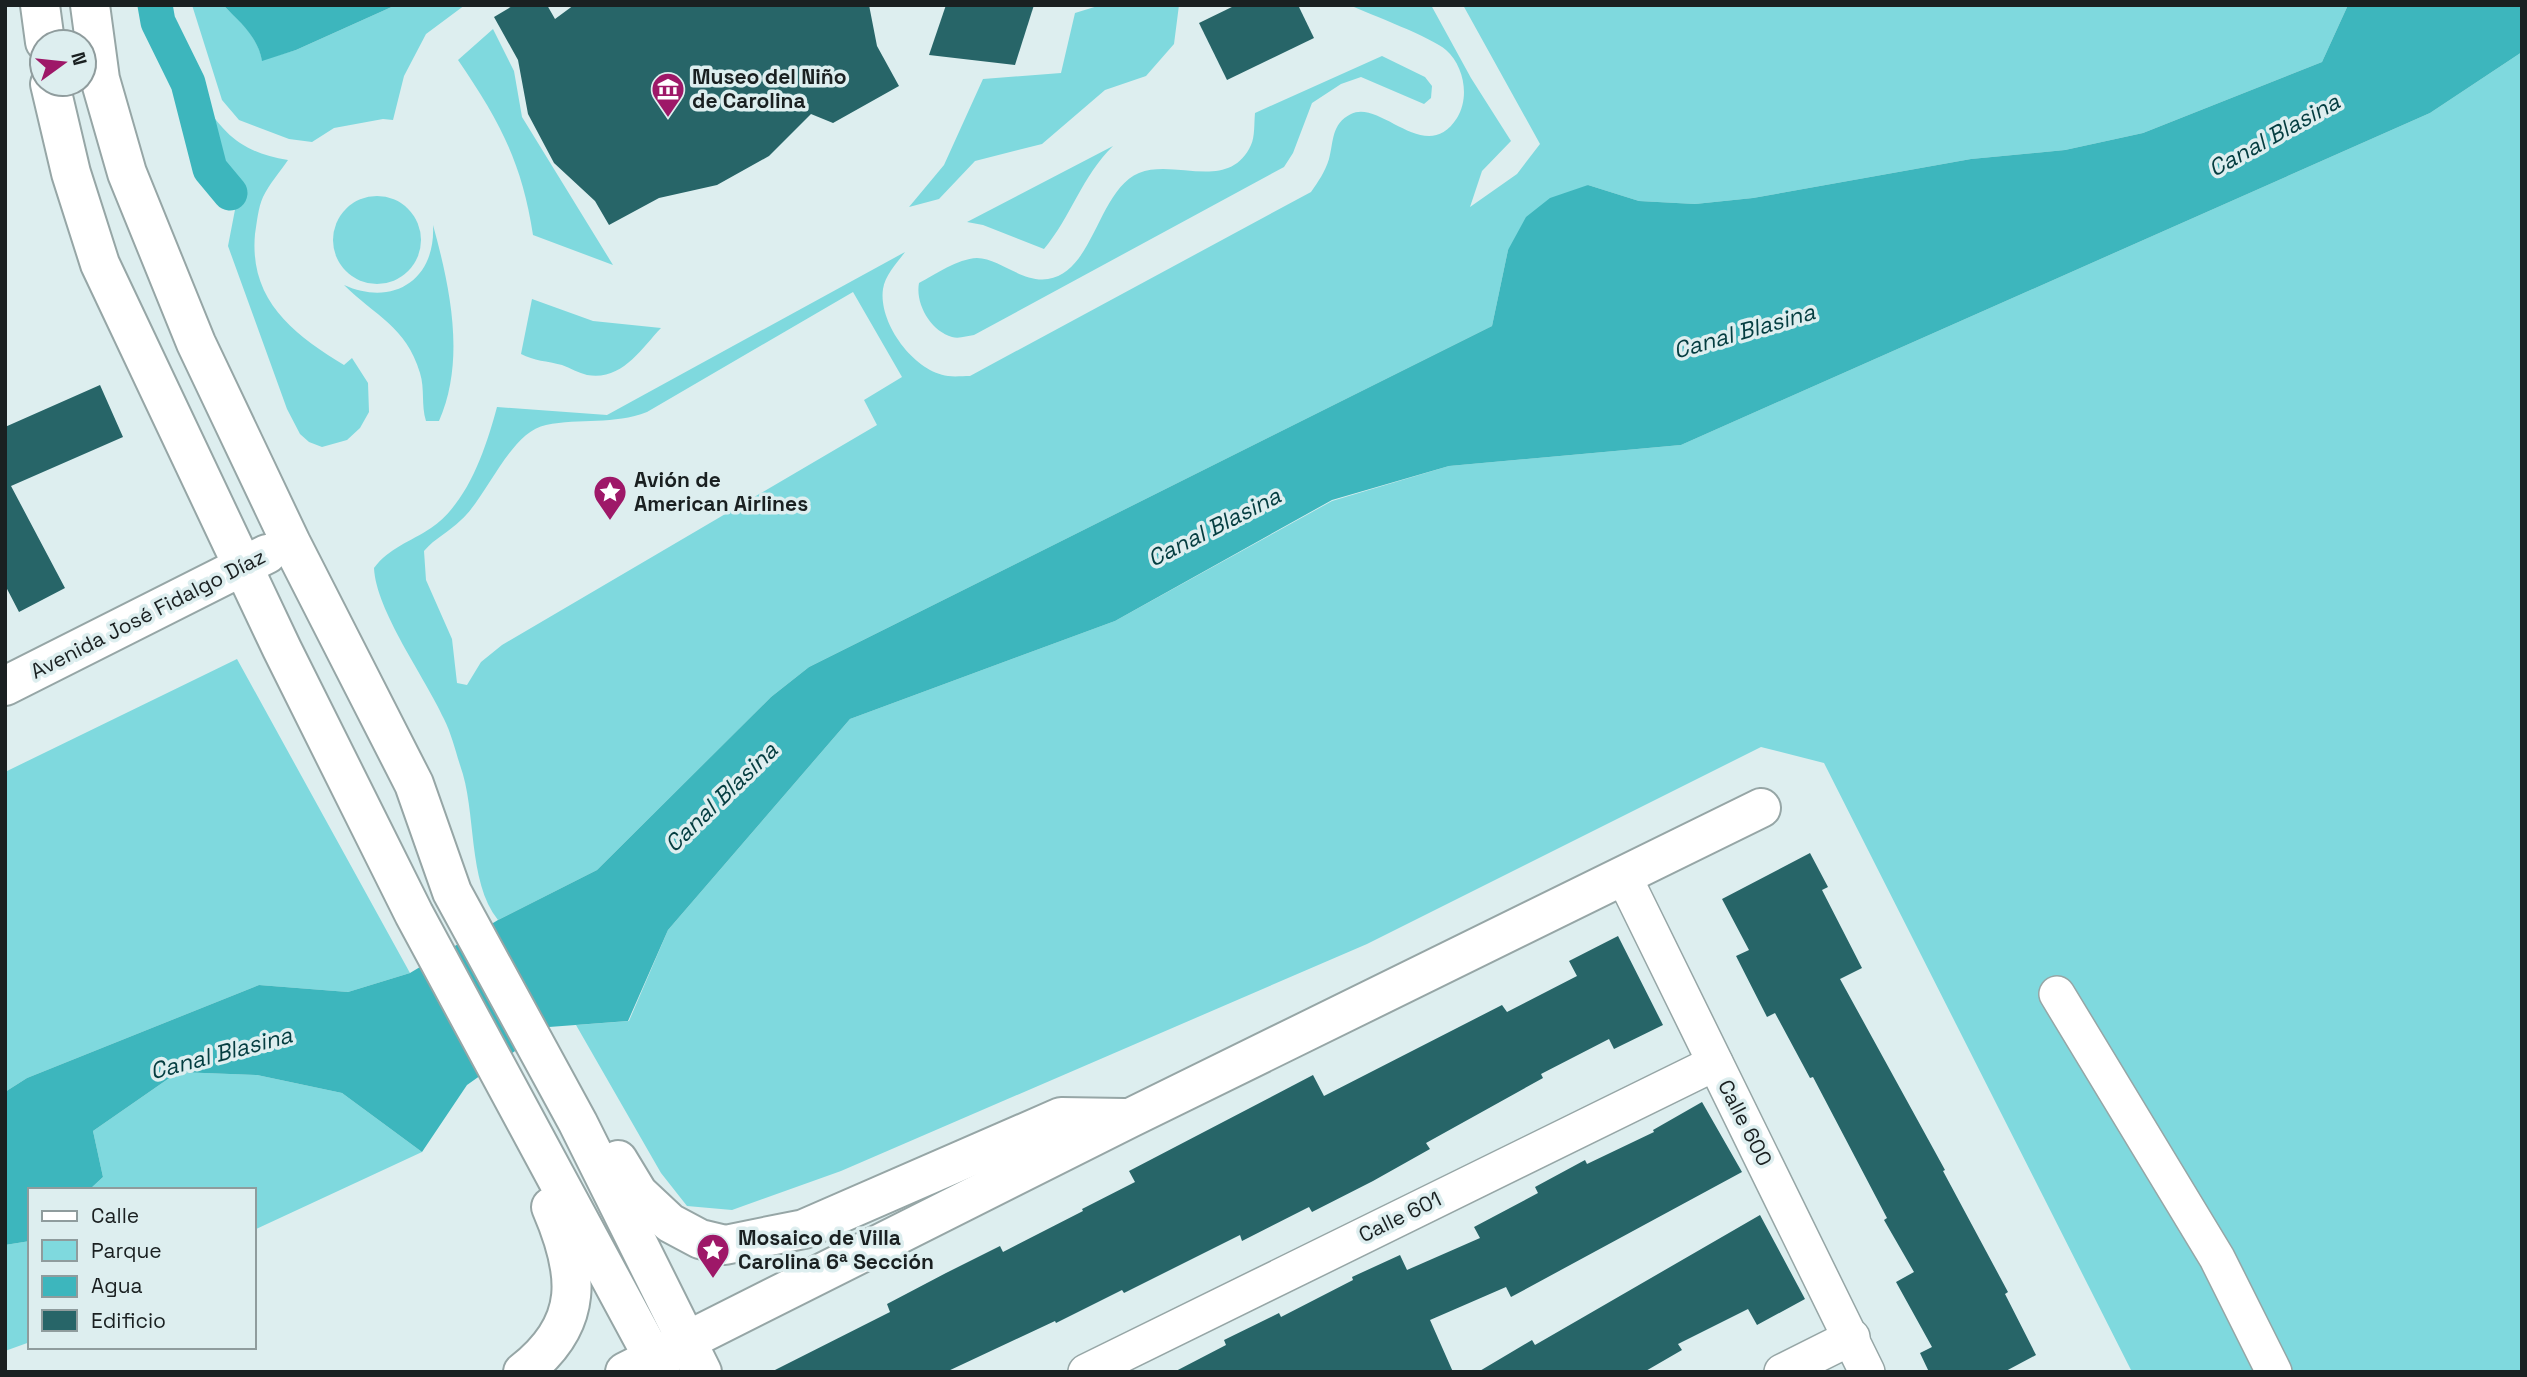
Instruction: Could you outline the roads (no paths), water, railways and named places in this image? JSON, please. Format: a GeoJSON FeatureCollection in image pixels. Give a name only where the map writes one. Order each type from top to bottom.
{"type":"FeatureCollection","features":[{"type":"Feature","properties":{"kind":"street"},"geometry":{"type":"LineString","coordinates":[[40,5],[43,28]]}},
{"type":"Feature","properties":{"kind":"street"},"geometry":{"type":"LineString","coordinates":[[90,5],[100,79],[127,173],[196,343],[291,543],[414,784],[452,892],[578,1123],[695,1356]]}},
{"type":"Feature","properties":{"kind":"street"},"geometry":{"type":"LineString","coordinates":[[53,98],[71,173],[100,264],[414,914],[514,1095],[646,1367],[695,1356],[1130,1118],[1761,808]]}},
{"type":"Feature","properties":{"kind":"street","name":"Avenida José Fidalgo Díaz"},"geometry":{"type":"LineString","coordinates":[[5,686],[291,543]]}},
{"type":"Feature","properties":{"kind":"street","name":"Calle 600"},"geometry":{"type":"LineString","coordinates":[[1623,875],[1867,1372]]}},
{"type":"Feature","properties":{"kind":"street"},"geometry":{"type":"LineString","coordinates":[[2057,994],[2217,1258],[2274,1372]]}},
{"type":"Feature","properties":{"kind":"street","name":"Calle 601"},"geometry":{"type":"LineString","coordinates":[[1086,1372],[1715,1063]]}},
{"type":"Feature","properties":{"kind":"street"},"geometry":{"type":"LineString","coordinates":[[578,1123],[601,1132],[638,1193],[670,1223],[700,1240],[726,1245],[804,1228],[1061,1117],[1130,1118]]}},
{"type":"Feature","properties":{"kind":"street"},"geometry":{"type":"LineString","coordinates":[[523,1372],[558,1334],[570,1306],[573,1271],[566,1243],[541,1182],[537,1140]]}},
{"type":"Feature","properties":{"kind":"street"},"geometry":{"type":"LineString","coordinates":[[1782,1372],[1852,1337]]}},
{"type":"Feature","properties":{"kind":"water"},"geometry":{"type":"Polygon","coordinates":[[[223,5],[396,5],[296,50],[262,61],[252,37],[223,5]]]}},
{"type":"Feature","properties":{"kind":"water","name":"Canal Blasina"},"geometry":{"type":"Polygon","coordinates":[[[2348,5],[2522,5],[2522,52],[2430,113],[1681,445],[1449,466],[1332,500],[1115,621],[850,719],[668,930],[628,1021],[549,1027],[467,1085],[422,1152],[342,1093],[257,1075],[178,1072],[93,1131],[103,1177],[91,1188],[28,1188],[28,1241],[5,1245],[5,1092],[27,1078],[259,985],[348,992],[410,973],[498,920],[597,870],[771,697],[809,667],[1492,326],[1508,250],[1526,217],[1550,198],[1588,185],[1639,201],[1695,204],[1753,198],[1971,159],[2065,150],[2143,133],[2322,62],[2348,5]]]}},
{"type":"Feature","properties":{"kind":"waterway"},"geometry":{"type":"LineString","coordinates":[[155,5],[158,22],[188,83],[210,169],[230,193]]}},
{"type":"Feature","properties":{"kind":"place","name":"Museo del Niño de Carolina"},"geometry":{"type":"Point","coordinates":[668,119]}},
{"type":"Feature","properties":{"kind":"place","name":"Avión de American Airlines"},"geometry":{"type":"Point","coordinates":[610,522]}},
{"type":"Feature","properties":{"kind":"place","name":"Mosaico de Villa Carolina 6ª Sección"},"geometry":{"type":"Point","coordinates":[713,1280]}}]}
